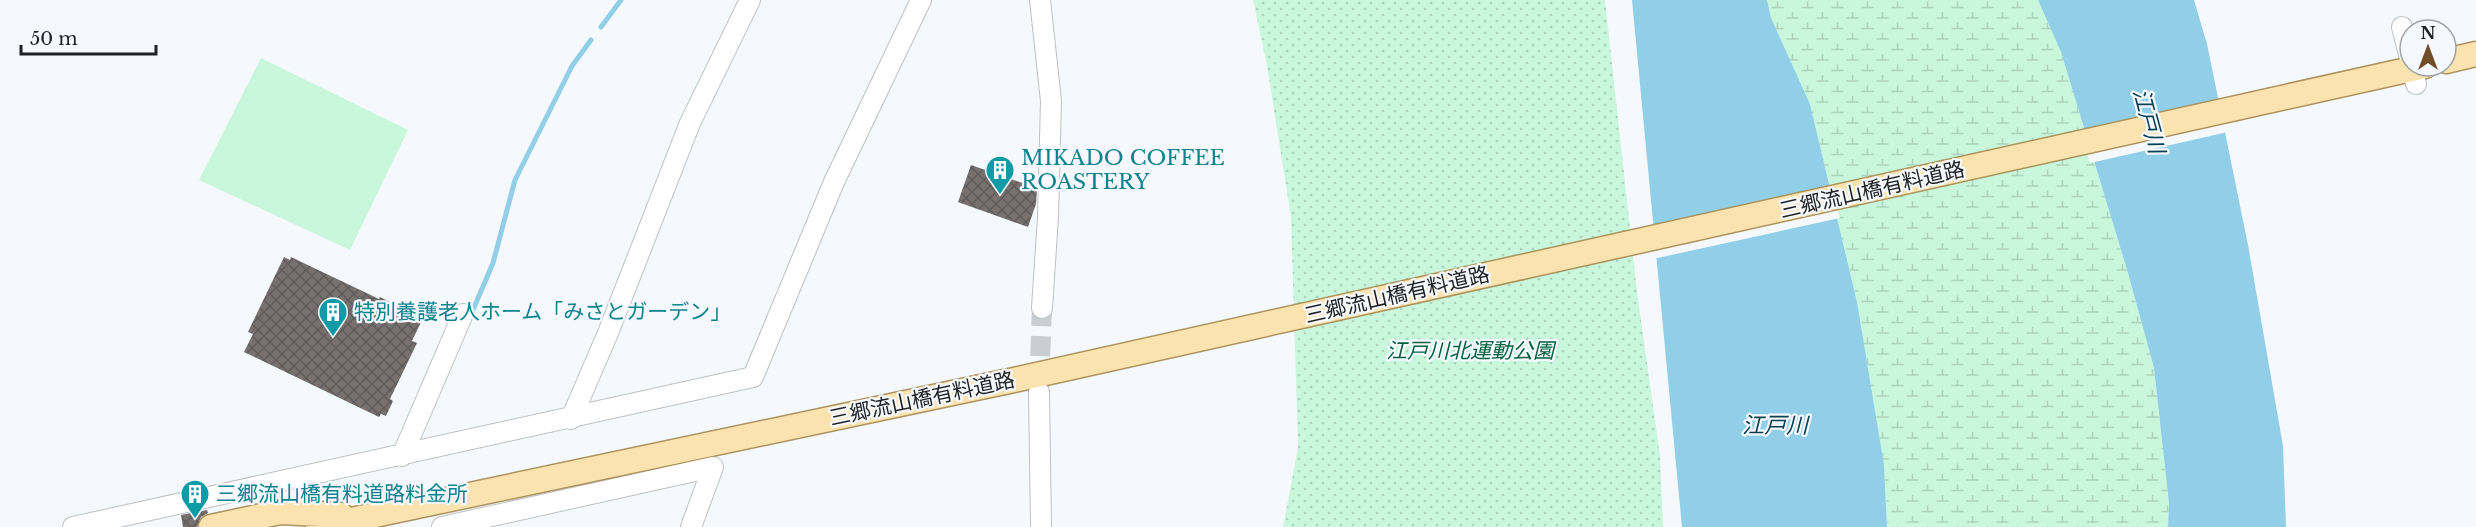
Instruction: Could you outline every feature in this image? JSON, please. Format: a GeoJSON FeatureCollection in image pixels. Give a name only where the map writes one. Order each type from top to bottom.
{"type":"FeatureCollection","features":[{"type":"Feature","properties":{"kind":"main road"},"geometry":{"type":"LineString","coordinates":[[2458,58],[2476,54]]}},
{"type":"Feature","properties":{"kind":"main road","name":"三郷流山橋有料道路"},"geometry":{"type":"LineString","coordinates":[[318,527],[1139,353],[2398,73]]}},
{"type":"Feature","properties":{"kind":"main road","name":"三郷流山橋有料道路"},"geometry":{"type":"LineString","coordinates":[[211,527],[280,512],[368,516]]}},
{"type":"Feature","properties":{"kind":"street"},"geometry":{"type":"LineString","coordinates":[[571,418],[608,333],[690,123],[750,0]]}},
{"type":"Feature","properties":{"kind":"street"},"geometry":{"type":"LineString","coordinates":[[73,527],[753,377],[834,182],[921,0]]}},
{"type":"Feature","properties":{"kind":"street"},"geometry":{"type":"LineString","coordinates":[[1040,0],[1051,101],[1048,217],[1042,308]]}},
{"type":"Feature","properties":{"kind":"street"},"geometry":{"type":"LineString","coordinates":[[402,456],[463,314]]}},
{"type":"Feature","properties":{"kind":"street"},"geometry":{"type":"LineString","coordinates":[[1039,392],[1041,527]]}},
{"type":"Feature","properties":{"kind":"street"},"geometry":{"type":"LineString","coordinates":[[442,527],[713,467],[691,527]]}},
{"type":"Feature","properties":{"kind":"street"},"geometry":{"type":"LineString","coordinates":[[524,527],[529,507]]}},
{"type":"Feature","properties":{"kind":"green space","name":"江戸川北運動公園"},"geometry":{"type":"Polygon","coordinates":[[[1253,0],[1605,0],[1637,292],[1660,455],[1663,527],[1283,527],[1298,448],[1291,217],[1267,66],[1253,0]]]}},
{"type":"Feature","properties":{"kind":"green space"},"geometry":{"type":"Polygon","coordinates":[[[1767,0],[2038,0],[2061,52],[2128,273],[2154,368],[2169,503],[2168,527],[1887,527],[1884,465],[1857,302],[1810,104],[1771,18],[1767,0]]]}},
{"type":"Feature","properties":{"kind":"green space"},"geometry":{"type":"Polygon","coordinates":[[[261,58],[408,130],[350,250],[199,180],[261,58]]]}},
{"type":"Feature","properties":{"kind":"water","name":"江戸川"},"geometry":{"type":"Polygon","coordinates":[[[1632,0],[1767,0],[1771,18],[1810,104],[1857,302],[1884,465],[1887,527],[1682,527],[1632,0]]]}},
{"type":"Feature","properties":{"kind":"water","name":"江戸川"},"geometry":{"type":"Polygon","coordinates":[[[2038,0],[2194,0],[2207,44],[2248,245],[2283,446],[2286,527],[2168,527],[2169,503],[2154,368],[2128,273],[2061,52],[2038,0]]]}},
{"type":"Feature","properties":{"kind":"pier"},"geometry":{"type":"Polygon","coordinates":[[[2221,99],[2228,132],[2090,163],[2081,131],[2221,99]]]}},
{"type":"Feature","properties":{"kind":"pier"},"geometry":{"type":"Polygon","coordinates":[[[1833,186],[1840,218],[1653,259],[1650,227],[1833,186]]]}},
{"type":"Feature","properties":{"kind":"building","name":"MIKADO COFFEE ROASTERY"},"geometry":{"type":"Polygon","coordinates":[[[971,165],[1037,188],[1036,204],[1028,227],[958,202],[971,165]]]}},
{"type":"Feature","properties":{"kind":"building","name":"特別養護老人ホーム「みさとガーデン」"},"geometry":{"type":"Polygon","coordinates":[[[284,257],[290,260],[291,257],[379,299],[380,297],[401,308],[399,311],[421,322],[412,341],[417,343],[390,399],[393,401],[386,416],[381,414],[379,417],[244,352],[253,334],[248,332],[284,257]]]}},
{"type":"Feature","properties":{"kind":"building"},"geometry":{"type":"Polygon","coordinates":[[[207,510],[208,513],[201,517],[197,527],[183,527],[181,515],[207,510]]]}},
{"type":"Feature","properties":{"kind":"waterway"},"geometry":{"type":"LineString","coordinates":[[601,27],[621,0]]}},
{"type":"Feature","properties":{"kind":"waterway"},"geometry":{"type":"LineString","coordinates":[[470,317],[493,263],[515,180],[572,66],[591,40]]}},
{"type":"Feature","properties":{"kind":"tunnel"},"geometry":{"type":"LineString","coordinates":[[1039,386],[1042,308]]}},
{"type":"Feature","properties":{"kind":"place","name":"MIKADO COFFEE ROASTERY"},"geometry":{"type":"Point","coordinates":[1000,196]}},
{"type":"Feature","properties":{"kind":"place","name":"特別養護老人ホーム「みさとガーデン」"},"geometry":{"type":"Point","coordinates":[333,338]}},
{"type":"Feature","properties":{"kind":"place","name":"三郷流山橋有料道路料金所"},"geometry":{"type":"Point","coordinates":[195,520]}}]}
